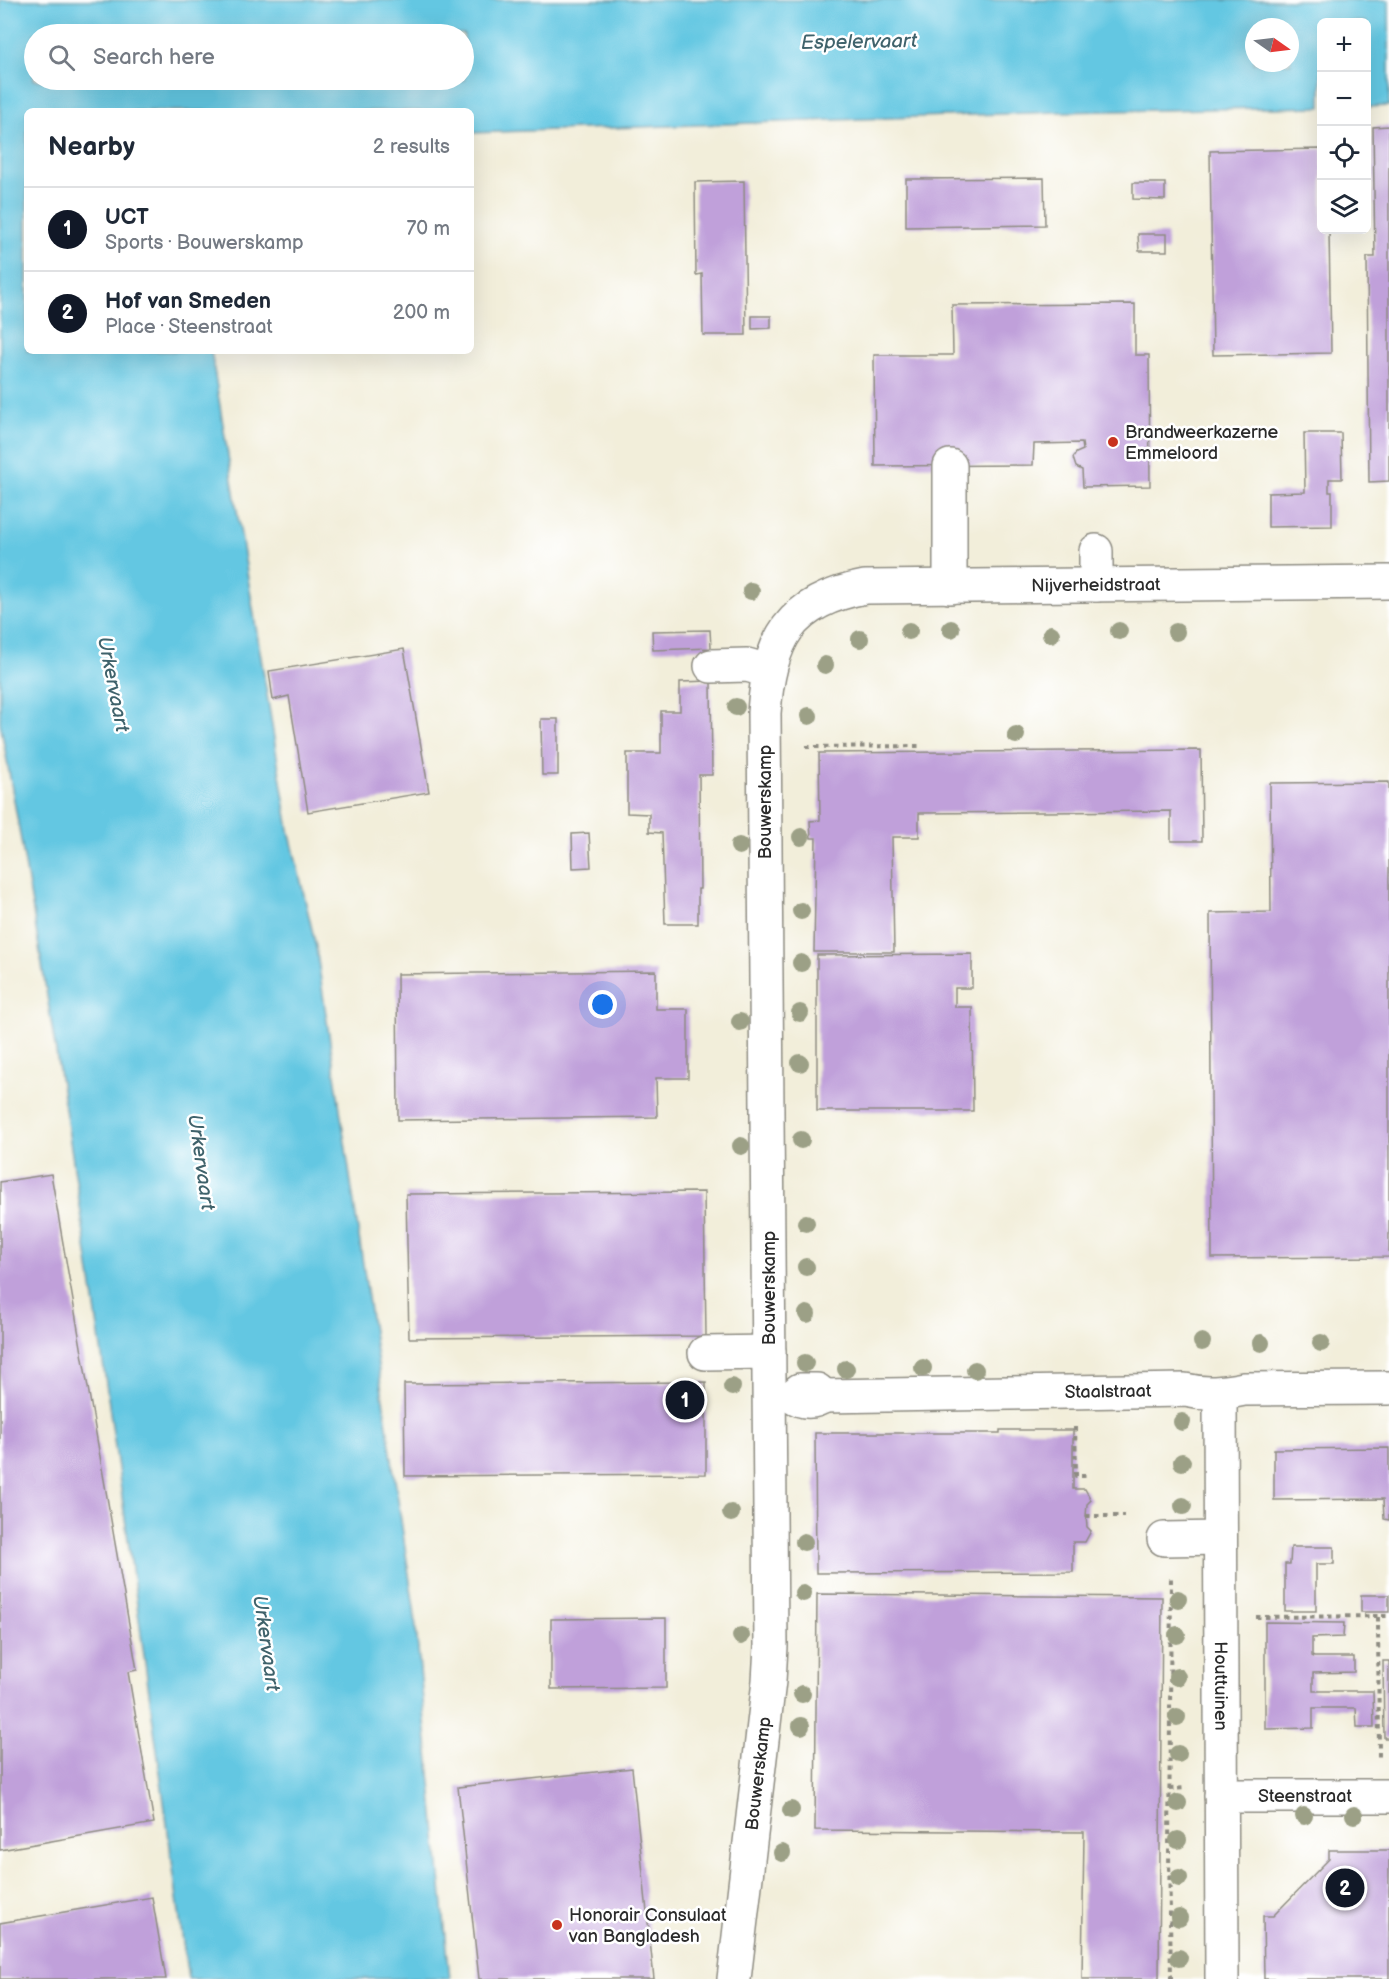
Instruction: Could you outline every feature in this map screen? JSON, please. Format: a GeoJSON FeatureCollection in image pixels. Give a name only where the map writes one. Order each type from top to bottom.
{"type":"FeatureCollection","features":[{"type":"Feature","properties":{"kind":"street"},"geometry":{"type":"LineString","coordinates":[[950,466],[950,587]]}},
{"type":"Feature","properties":{"kind":"street"},"geometry":{"type":"LineString","coordinates":[[1096,551],[1096,585]]}},
{"type":"Feature","properties":{"kind":"street","name":"Nijverheidstraat"},"geometry":{"type":"LineString","coordinates":[[808,608],[845,591],[865,587],[1389,582]]}},
{"type":"Feature","properties":{"kind":"street","name":"Bouwerskamp"},"geometry":{"type":"LineString","coordinates":[[734,1979],[769,1681],[771,1611],[795,1396],[769,1352],[764,713],[769,671],[776,648],[793,620],[808,608]]}},
{"type":"Feature","properties":{"kind":"street"},"geometry":{"type":"LineString","coordinates":[[711,666],[747,665],[769,671]]}},
{"type":"Feature","properties":{"kind":"street"},"geometry":{"type":"LineString","coordinates":[[705,1353],[769,1352]]}},
{"type":"Feature","properties":{"kind":"street","name":"Staalstraat"},"geometry":{"type":"LineString","coordinates":[[795,1396],[1174,1390],[1220,1394],[1244,1389],[1389,1388]]}},
{"type":"Feature","properties":{"kind":"street","name":"Houttuinen"},"geometry":{"type":"LineString","coordinates":[[1220,1394],[1222,1979]]}},
{"type":"Feature","properties":{"kind":"street"},"geometry":{"type":"LineString","coordinates":[[1164,1539],[1220,1538]]}},
{"type":"Feature","properties":{"kind":"street","name":"Steenstraat"},"geometry":{"type":"LineString","coordinates":[[1221,1796],[1389,1796]]}},
{"type":"Feature","properties":{"kind":"path"},"geometry":{"type":"LineString","coordinates":[[806,747],[921,746]]}},
{"type":"Feature","properties":{"kind":"path"},"geometry":{"type":"LineString","coordinates":[[1076,1430],[1076,1476],[1087,1476]]}},
{"type":"Feature","properties":{"kind":"path"},"geometry":{"type":"LineString","coordinates":[[1086,1516],[1124,1515]]}},
{"type":"Feature","properties":{"kind":"path"},"geometry":{"type":"LineString","coordinates":[[1171,1575],[1168,1852],[1171,1979]]}},
{"type":"Feature","properties":{"kind":"path"},"geometry":{"type":"LineString","coordinates":[[1248,1618],[1389,1616]]}},
{"type":"Feature","properties":{"kind":"path"},"geometry":{"type":"LineString","coordinates":[[1378,1617],[1379,1763]]}},
{"type":"Feature","properties":{"kind":"water"},"geometry":{"type":"Polygon","coordinates":[[[0,0],[1389,0],[1389,106],[1371,107],[1371,18],[1317,18],[1317,107],[1058,112],[474,133],[474,108],[24,108],[24,354],[211,354],[289,830],[316,947],[414,1608],[450,1979],[188,1979],[124,1507],[53,1035],[0,722],[0,0]]]}},
{"type":"Feature","properties":{"kind":"building"},"geometry":{"type":"Polygon","coordinates":[[[1389,126],[1389,481],[1369,482],[1367,257],[1375,257],[1373,127],[1389,126]]]}},
{"type":"Feature","properties":{"kind":"building"},"geometry":{"type":"Polygon","coordinates":[[[1317,149],[1317,234],[1329,234],[1331,353],[1213,355],[1210,151],[1317,149]]]}},
{"type":"Feature","properties":{"kind":"building"},"geometry":{"type":"Polygon","coordinates":[[[1044,178],[1045,225],[906,227],[906,179],[1044,178]]]}},
{"type":"Feature","properties":{"kind":"building"},"geometry":{"type":"Polygon","coordinates":[[[744,181],[746,335],[703,335],[702,274],[696,275],[695,182],[744,181]]]}},
{"type":"Feature","properties":{"kind":"building"},"geometry":{"type":"Polygon","coordinates":[[[1133,183],[1165,183],[1165,200],[1133,199],[1133,183]]]}},
{"type":"Feature","properties":{"kind":"building"},"geometry":{"type":"Polygon","coordinates":[[[1138,234],[1167,234],[1167,251],[1139,251],[1138,234]]]}},
{"type":"Feature","properties":{"kind":"building"},"geometry":{"type":"Polygon","coordinates":[[[1135,304],[1135,355],[1149,355],[1150,486],[1083,487],[1082,470],[1076,467],[1073,458],[1076,453],[1083,450],[1082,443],[1034,444],[1033,465],[875,466],[874,355],[953,355],[952,305],[1135,304]]]}},
{"type":"Feature","properties":{"kind":"building"},"geometry":{"type":"Polygon","coordinates":[[[752,316],[771,316],[771,328],[752,329],[752,316]]]}},
{"type":"Feature","properties":{"kind":"building"},"geometry":{"type":"Polygon","coordinates":[[[1304,433],[1341,433],[1342,479],[1329,479],[1329,492],[1332,492],[1332,526],[1268,527],[1268,493],[1305,492],[1304,433]]]}},
{"type":"Feature","properties":{"kind":"building"},"geometry":{"type":"Polygon","coordinates":[[[710,630],[711,648],[653,650],[652,631],[710,630]]]}},
{"type":"Feature","properties":{"kind":"building"},"geometry":{"type":"Polygon","coordinates":[[[404,649],[429,792],[308,812],[289,696],[273,700],[269,671],[404,649]]]}},
{"type":"Feature","properties":{"kind":"building"},"geometry":{"type":"Polygon","coordinates":[[[711,681],[712,775],[699,775],[698,924],[665,924],[662,833],[649,832],[649,814],[627,813],[627,753],[661,753],[661,711],[680,711],[680,682],[711,681]]]}},
{"type":"Feature","properties":{"kind":"building"},"geometry":{"type":"Polygon","coordinates":[[[541,719],[558,719],[558,775],[542,775],[541,719]]]}},
{"type":"Feature","properties":{"kind":"building"},"geometry":{"type":"Polygon","coordinates":[[[1201,750],[1202,841],[1171,841],[1171,811],[919,813],[919,837],[892,837],[894,952],[814,952],[816,838],[811,838],[810,821],[820,820],[819,753],[1201,750]]]}},
{"type":"Feature","properties":{"kind":"building"},"geometry":{"type":"Polygon","coordinates":[[[1389,782],[1389,1257],[1212,1258],[1210,913],[1271,912],[1270,783],[1389,782]]]}},
{"type":"Feature","properties":{"kind":"building"},"geometry":{"type":"Polygon","coordinates":[[[589,833],[591,867],[573,868],[572,834],[589,833]]]}},
{"type":"Feature","properties":{"kind":"building"},"geometry":{"type":"Polygon","coordinates":[[[972,954],[972,988],[955,988],[955,1007],[972,1007],[973,1111],[817,1111],[817,955],[972,954]]]}},
{"type":"Feature","properties":{"kind":"building"},"geometry":{"type":"Polygon","coordinates":[[[656,971],[656,1009],[688,1009],[688,1078],[656,1078],[657,1117],[398,1120],[397,974],[656,971]]]}},
{"type":"Feature","properties":{"kind":"building"},"geometry":{"type":"Polygon","coordinates":[[[51,1174],[137,1670],[128,1672],[154,1823],[0,1850],[0,1182],[51,1174]]]}},
{"type":"Feature","properties":{"kind":"building"},"geometry":{"type":"Polygon","coordinates":[[[704,1192],[706,1336],[409,1338],[406,1194],[704,1192]]]}},
{"type":"Feature","properties":{"kind":"building"},"geometry":{"type":"Polygon","coordinates":[[[706,1382],[706,1474],[405,1476],[404,1384],[706,1382]]]}},
{"type":"Feature","properties":{"kind":"building"},"geometry":{"type":"Polygon","coordinates":[[[1000,1430],[1073,1430],[1073,1489],[1085,1489],[1091,1500],[1087,1504],[1086,1516],[1087,1527],[1091,1531],[1085,1542],[1073,1542],[1073,1572],[816,1573],[815,1433],[1000,1433],[1000,1430]]]}},
{"type":"Feature","properties":{"kind":"building"},"geometry":{"type":"Polygon","coordinates":[[[1389,1448],[1389,1520],[1384,1519],[1383,1499],[1274,1500],[1274,1449],[1389,1448]]]}},
{"type":"Feature","properties":{"kind":"building"},"geometry":{"type":"Polygon","coordinates":[[[1291,1547],[1334,1547],[1334,1564],[1316,1564],[1316,1611],[1285,1611],[1285,1564],[1290,1564],[1291,1547]]]}},
{"type":"Feature","properties":{"kind":"building"},"geometry":{"type":"Polygon","coordinates":[[[817,1594],[1162,1597],[1159,1979],[1082,1979],[1084,1832],[815,1830],[817,1594]]]}},
{"type":"Feature","properties":{"kind":"building"},"geometry":{"type":"Polygon","coordinates":[[[1361,1595],[1389,1595],[1389,1612],[1361,1612],[1361,1595]]]}},
{"type":"Feature","properties":{"kind":"building"},"geometry":{"type":"Polygon","coordinates":[[[666,1618],[666,1688],[551,1689],[551,1619],[666,1618]]]}},
{"type":"Feature","properties":{"kind":"building"},"geometry":{"type":"Polygon","coordinates":[[[1265,1622],[1344,1623],[1343,1637],[1312,1638],[1312,1656],[1354,1657],[1354,1672],[1313,1673],[1313,1691],[1373,1691],[1374,1727],[1357,1727],[1356,1708],[1313,1708],[1313,1728],[1265,1729],[1265,1622]]]}},
{"type":"Feature","properties":{"kind":"building"},"geometry":{"type":"Polygon","coordinates":[[[1383,1661],[1389,1661],[1389,1738],[1384,1738],[1383,1661]]]}},
{"type":"Feature","properties":{"kind":"building"},"geometry":{"type":"Polygon","coordinates":[[[632,1768],[654,1979],[479,1979],[458,1787],[632,1768]]]}},
{"type":"Feature","properties":{"kind":"building"},"geometry":{"type":"Polygon","coordinates":[[[1329,1850],[1389,1850],[1389,1979],[1264,1979],[1263,1916],[1273,1916],[1329,1859],[1329,1850]]]}},
{"type":"Feature","properties":{"kind":"building"},"geometry":{"type":"Polygon","coordinates":[[[152,1897],[166,1979],[0,1979],[0,1923],[152,1897]]]}},
{"type":"Feature","properties":{"kind":"place","name":"Brandweerkazerne Emmeloord"},"geometry":{"type":"Point","coordinates":[1113,442]}},
{"type":"Feature","properties":{"kind":"place","name":"UCT"},"geometry":{"type":"Point","coordinates":[685,1400]}},
{"type":"Feature","properties":{"kind":"place","name":"Hof van Smeden"},"geometry":{"type":"Point","coordinates":[1345,1888]}},
{"type":"Feature","properties":{"kind":"place","name":"Honorair Consulaat van Bangladesh"},"geometry":{"type":"Point","coordinates":[557,1925]}},
{"type":"Feature","properties":{"kind":"water label","name":"Espelervaart"},"geometry":{"type":"Point","coordinates":[859,41]}},
{"type":"Feature","properties":{"kind":"water label","name":"Urkervaart"},"geometry":{"type":"Point","coordinates":[114,684]}},
{"type":"Feature","properties":{"kind":"water label","name":"Urkervaart"},"geometry":{"type":"Point","coordinates":[202,1162]}},
{"type":"Feature","properties":{"kind":"water label","name":"Urkervaart"},"geometry":{"type":"Point","coordinates":[267,1643]}}]}
